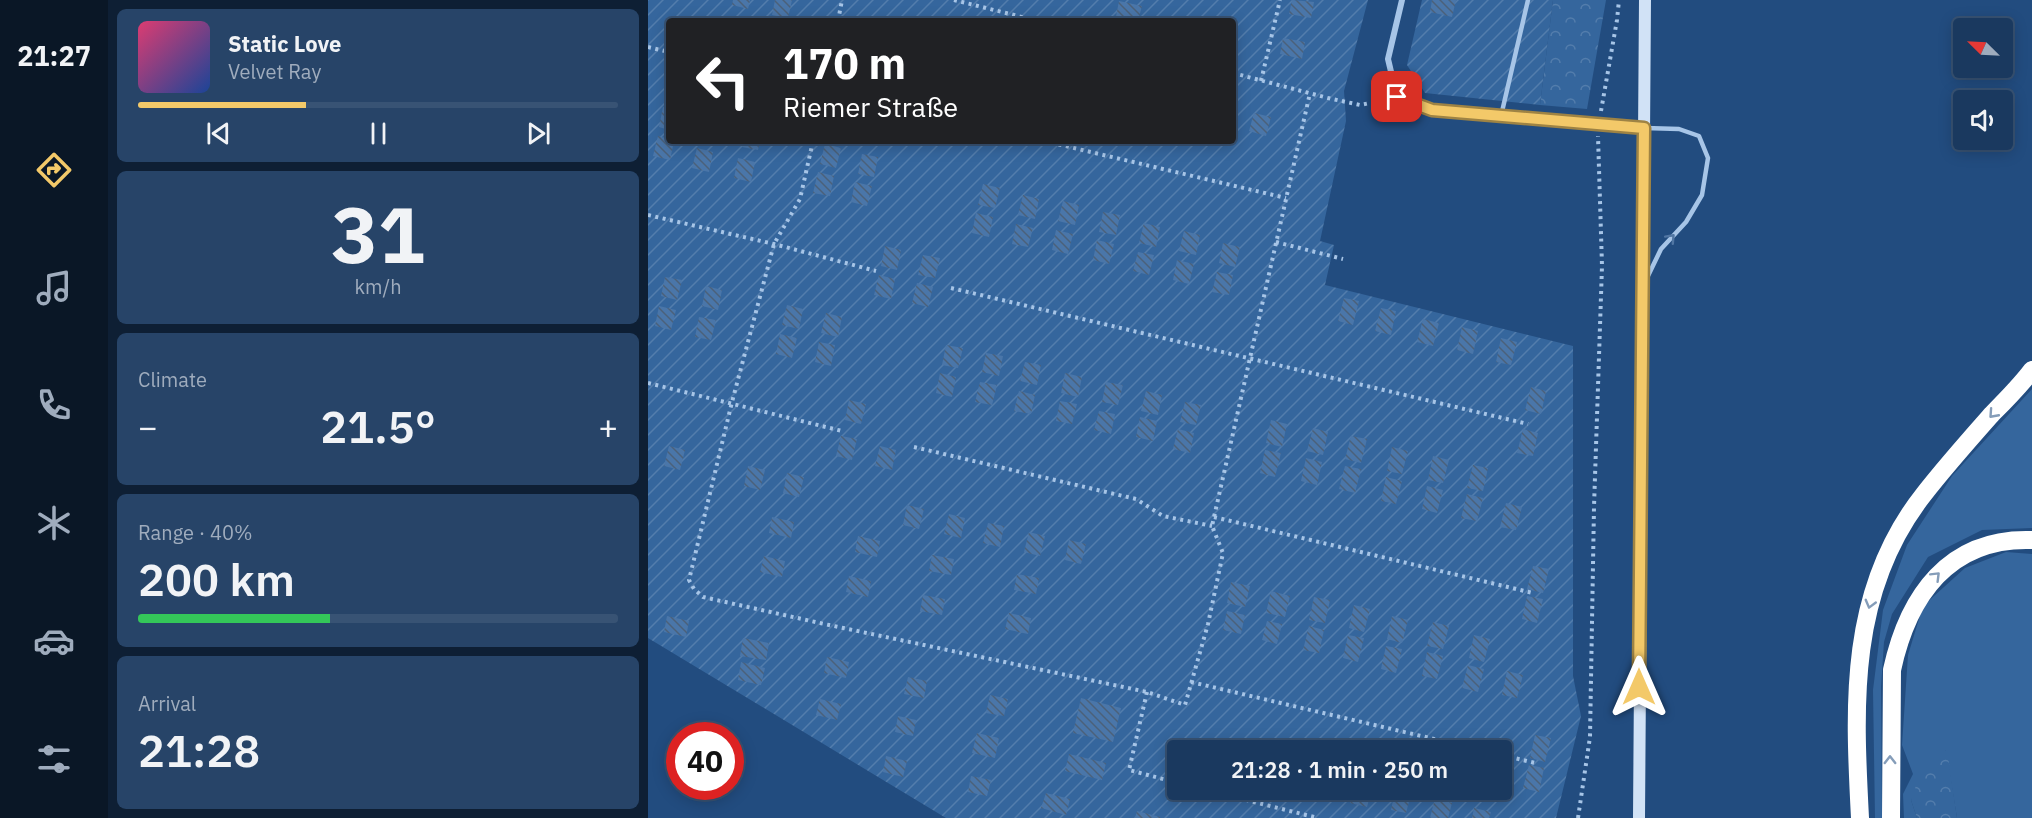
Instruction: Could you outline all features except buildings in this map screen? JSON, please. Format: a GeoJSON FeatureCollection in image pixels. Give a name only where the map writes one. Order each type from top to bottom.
{"type":"FeatureCollection","features":[{"type":"Feature","properties":{"kind":"highway"},"geometry":{"type":"LineString","coordinates":[[1860,818],[1856,688],[1870,602],[1886,557],[1903,524],[1922,495],[2032,370]]}},
{"type":"Feature","properties":{"kind":"highway"},"geometry":{"type":"LineString","coordinates":[[1891,818],[1892,670],[1896,649],[1911,610],[1931,581],[1956,560],[1983,547],[2032,540]]}},
{"type":"Feature","properties":{"kind":"street"},"geometry":{"type":"LineString","coordinates":[[1402,0],[1388,59],[1397,97],[1432,110],[1644,128]]}},
{"type":"Feature","properties":{"kind":"street"},"geometry":{"type":"LineString","coordinates":[[1639,818],[1645,0]]}},
{"type":"Feature","properties":{"kind":"lane"},"geometry":{"type":"LineString","coordinates":[[1501,116],[1528,0]]}},
{"type":"Feature","properties":{"kind":"lane"},"geometry":{"type":"LineString","coordinates":[[1643,289],[1661,249],[1686,222],[1702,195],[1708,158],[1699,136],[1678,129],[1644,128]]}},
{"type":"Feature","properties":{"kind":"path"},"geometry":{"type":"LineString","coordinates":[[839,18],[842,0]]}},
{"type":"Feature","properties":{"kind":"path"},"geometry":{"type":"LineString","coordinates":[[954,0],[1026,18]]}},
{"type":"Feature","properties":{"kind":"path"},"geometry":{"type":"LineString","coordinates":[[1261,81],[1280,0]]}},
{"type":"Feature","properties":{"kind":"path"},"geometry":{"type":"LineString","coordinates":[[1578,818],[1590,737],[1602,266],[1598,124],[1619,0]]}},
{"type":"Feature","properties":{"kind":"path"},"geometry":{"type":"LineString","coordinates":[[648,47],[666,51]]}},
{"type":"Feature","properties":{"kind":"path"},"geometry":{"type":"LineString","coordinates":[[1236,74],[1360,105],[1397,97]]}},
{"type":"Feature","properties":{"kind":"path"},"geometry":{"type":"LineString","coordinates":[[812,144],[800,199],[774,244],[732,402],[689,579],[694,589],[703,597],[829,626],[1147,692],[1185,705],[1208,624],[1222,553],[1212,526],[1310,93]]}},
{"type":"Feature","properties":{"kind":"path"},"geometry":{"type":"LineString","coordinates":[[1057,144],[1286,198]]}},
{"type":"Feature","properties":{"kind":"path"},"geometry":{"type":"LineString","coordinates":[[648,215],[774,244],[876,271]]}},
{"type":"Feature","properties":{"kind":"path"},"geometry":{"type":"LineString","coordinates":[[1276,242],[1343,259]]}},
{"type":"Feature","properties":{"kind":"path"},"geometry":{"type":"LineString","coordinates":[[951,288],[1528,424]]}},
{"type":"Feature","properties":{"kind":"path"},"geometry":{"type":"LineString","coordinates":[[648,383],[842,431]]}},
{"type":"Feature","properties":{"kind":"path"},"geometry":{"type":"LineString","coordinates":[[914,447],[1136,499],[1163,516],[1212,526]]}},
{"type":"Feature","properties":{"kind":"path"},"geometry":{"type":"LineString","coordinates":[[1214,517],[1533,593]]}},
{"type":"Feature","properties":{"kind":"path"},"geometry":{"type":"LineString","coordinates":[[1191,682],[1438,740]]}},
{"type":"Feature","properties":{"kind":"path"},"geometry":{"type":"LineString","coordinates":[[1147,692],[1129,770],[1167,780]]}},
{"type":"Feature","properties":{"kind":"path"},"geometry":{"type":"LineString","coordinates":[[1512,757],[1535,763]]}},
{"type":"Feature","properties":{"kind":"path"},"geometry":{"type":"LineString","coordinates":[[1246,800],[1318,818]]}},
{"type":"Feature","properties":{"kind":"green space"},"geometry":{"type":"Polygon","coordinates":[[[648,0],[1368,0],[1344,91],[1346,121],[1320,241],[1334,245],[1325,285],[1573,346],[1573,676],[1581,716],[1556,818],[946,818],[648,638],[648,0]]]}},
{"type":"Feature","properties":{"kind":"green space"},"geometry":{"type":"Polygon","coordinates":[[[1422,0],[1553,0],[1540,105],[1425,93],[1407,65],[1422,0]]]}},
{"type":"Feature","properties":{"kind":"green space"},"geometry":{"type":"Polygon","coordinates":[[[1553,0],[1606,0],[1587,109],[1540,105],[1553,0]]]}},
{"type":"Feature","properties":{"kind":"green space"},"geometry":{"type":"Polygon","coordinates":[[[2032,389],[2032,528],[1982,530],[1928,557],[1892,614],[1884,642],[1881,687],[1882,818],[1875,818],[1873,690],[1883,610],[1907,545],[1952,476],[2032,389]]]}},
{"type":"Feature","properties":{"kind":"green space"},"geometry":{"type":"Polygon","coordinates":[[[2006,552],[2032,554],[2032,818],[1957,818],[1946,750],[1911,800],[1917,818],[1904,818],[1903,794],[1913,774],[1902,745],[1908,655],[1923,606],[1965,568],[2006,552]]]}},
{"type":"Feature","properties":{"kind":"green space"},"geometry":{"type":"Polygon","coordinates":[[[1947,750],[1957,818],[1917,818],[1911,800],[1927,754],[1947,750]]]}},
{"type":"Feature","properties":{"kind":"route"},"geometry":{"type":"LineString","coordinates":[[1397,97],[1432,110],[1644,128],[1639,687]]}}]}
